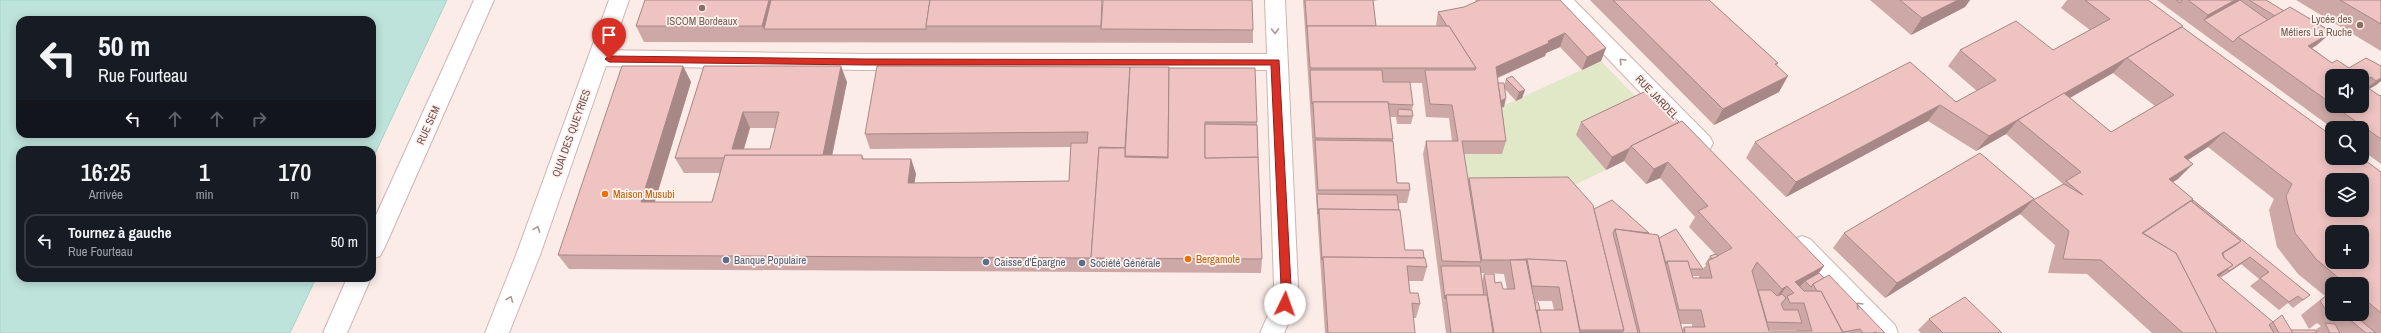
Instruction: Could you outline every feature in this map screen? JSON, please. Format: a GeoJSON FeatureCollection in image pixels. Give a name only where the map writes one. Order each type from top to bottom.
{"type":"FeatureCollection","features":[{"type":"Feature","properties":{"kind":"street","name":"RUE SEM"},"geometry":{"type":"LineString","coordinates":[[376,240],[484,0]]}},
{"type":"Feature","properties":{"kind":"street","name":"QUAI DES QUEYRIES"},"geometry":{"type":"LineString","coordinates":[[497,333],[523,266],[618,0]]}},
{"type":"Feature","properties":{"kind":"street"},"geometry":{"type":"LineString","coordinates":[[1272,333],[1285,304],[1286,286],[1276,62],[1275,0]]}},
{"type":"Feature","properties":{"kind":"street","name":"RUE JARDEL"},"geometry":{"type":"LineString","coordinates":[[1562,0],[1715,157]]}},
{"type":"Feature","properties":{"kind":"street"},"geometry":{"type":"LineString","coordinates":[[598,58],[865,62],[1276,62]]}},
{"type":"Feature","properties":{"kind":"street"},"geometry":{"type":"LineString","coordinates":[[1787,231],[1886,333]]}},
{"type":"Feature","properties":{"kind":"street"},"geometry":{"type":"LineString","coordinates":[[334,333],[357,282]]}},
{"type":"Feature","properties":{"kind":"green space"},"geometry":{"type":"Polygon","coordinates":[[[1601,61],[1642,103],[1576,135],[1606,170],[1562,191],[1464,192],[1458,153],[1496,109],[1601,61]]]}},
{"type":"Feature","properties":{"kind":"water"},"geometry":{"type":"Polygon","coordinates":[[[0,0],[447,0],[376,151],[376,146],[16,146],[16,282],[314,282],[290,333],[0,333],[0,0]]]}},
{"type":"Feature","properties":{"kind":"building"},"geometry":{"type":"Polygon","coordinates":[[[645,0],[769,0],[762,26],[636,26],[645,0]]]}},
{"type":"Feature","properties":{"kind":"building"},"geometry":{"type":"Polygon","coordinates":[[[771,0],[930,0],[926,29],[764,29],[771,0]]]}},
{"type":"Feature","properties":{"kind":"building"},"geometry":{"type":"Polygon","coordinates":[[[930,0],[1102,0],[1101,26],[926,26],[930,0]]]}},
{"type":"Feature","properties":{"kind":"building"},"geometry":{"type":"Polygon","coordinates":[[[1103,0],[1252,0],[1253,30],[1101,29],[1103,0]]]}},
{"type":"Feature","properties":{"kind":"building"},"geometry":{"type":"Polygon","coordinates":[[[1305,0],[1373,0],[1376,26],[1307,26],[1307,28],[1305,0]]]}},
{"type":"Feature","properties":{"kind":"building"},"geometry":{"type":"Polygon","coordinates":[[[1480,0],[1560,0],[1606,48],[1587,57],[1565,33],[1548,41],[1549,43],[1496,67],[1506,141],[1462,141],[1481,262],[1442,261],[1426,141],[1458,141],[1452,105],[1430,104],[1425,70],[1475,70],[1476,68],[1449,26],[1447,26],[1438,12],[1464,7],[1480,0]]]}},
{"type":"Feature","properties":{"kind":"building"},"geometry":{"type":"Polygon","coordinates":[[[1613,0],[1709,0],[1778,63],[1775,64],[1788,76],[1723,109],[1613,0]]]}},
{"type":"Feature","properties":{"kind":"building"},"geometry":{"type":"Polygon","coordinates":[[[1900,0],[1958,0],[1922,18],[1900,0]]]}},
{"type":"Feature","properties":{"kind":"building"},"geometry":{"type":"Polygon","coordinates":[[[2085,0],[2148,0],[2183,26],[1989,136],[1940,105],[1796,182],[1755,142],[1910,62],[1956,102],[1996,80],[1960,50],[2016,21],[2053,50],[2110,19],[2085,0]]]}},
{"type":"Feature","properties":{"kind":"building"},"geometry":{"type":"Polygon","coordinates":[[[2188,0],[2235,0],[2208,15],[2188,0]]]}},
{"type":"Feature","properties":{"kind":"building"},"geometry":{"type":"Polygon","coordinates":[[[2240,0],[2268,20],[2238,37],[2233,42],[2204,20],[2240,0]]]}},
{"type":"Feature","properties":{"kind":"building"},"geometry":{"type":"Polygon","coordinates":[[[2249,0],[2266,0],[2284,11],[2275,16],[2249,0]]]}},
{"type":"Feature","properties":{"kind":"building"},"geometry":{"type":"Polygon","coordinates":[[[2340,0],[2381,0],[2381,24],[2340,0]]]}},
{"type":"Feature","properties":{"kind":"building"},"geometry":{"type":"Polygon","coordinates":[[[2290,7],[2332,32],[2308,46],[2332,63],[2337,60],[2349,68],[2366,58],[2381,66],[2381,78],[2376,81],[2371,77],[2369,78],[2369,69],[2325,69],[2325,99],[2238,37],[2290,7]]]}},
{"type":"Feature","properties":{"kind":"building"},"geometry":{"type":"Polygon","coordinates":[[[1307,26],[1449,26],[1476,68],[1310,68],[1307,26]]]}},
{"type":"Feature","properties":{"kind":"building"},"geometry":{"type":"Polygon","coordinates":[[[2182,27],[2325,131],[2325,165],[2369,165],[2369,163],[2381,172],[2381,313],[2369,303],[2369,277],[2338,277],[2328,269],[2369,269],[2369,225],[2325,225],[2325,267],[2317,260],[2295,233],[2286,196],[2292,184],[2224,132],[2184,157],[2193,164],[2169,179],[2193,199],[2142,233],[2176,253],[2217,333],[2183,333],[2101,260],[2063,259],[2069,231],[2033,200],[2064,184],[2083,195],[2066,181],[2081,172],[2018,120],[2064,93],[2111,132],[2174,95],[2127,58],[2182,27]]]}},
{"type":"Feature","properties":{"kind":"building"},"geometry":{"type":"Polygon","coordinates":[[[622,66],[683,66],[641,202],[712,202],[725,155],[862,155],[862,159],[911,159],[908,183],[1069,181],[1071,143],[1087,143],[1088,132],[865,134],[877,66],[1130,67],[1125,148],[1099,147],[1091,258],[558,255],[622,66]]]}},
{"type":"Feature","properties":{"kind":"building"},"geometry":{"type":"Polygon","coordinates":[[[704,66],[841,66],[823,155],[725,155],[724,158],[675,158],[704,66]],[[743,112],[732,149],[770,149],[779,112],[743,112]]]}},
{"type":"Feature","properties":{"kind":"building"},"geometry":{"type":"Polygon","coordinates":[[[1130,67],[1169,67],[1168,157],[1125,156],[1130,67]]]}},
{"type":"Feature","properties":{"kind":"building"},"geometry":{"type":"Polygon","coordinates":[[[1169,68],[1255,68],[1257,122],[1205,122],[1205,158],[1258,157],[1262,259],[1091,258],[1099,148],[1125,148],[1125,157],[1168,158],[1169,68]]]}},
{"type":"Feature","properties":{"kind":"building"},"geometry":{"type":"Polygon","coordinates":[[[1310,70],[1382,70],[1383,82],[1410,82],[1413,105],[1389,104],[1388,102],[1313,102],[1312,104],[1310,70]]]}},
{"type":"Feature","properties":{"kind":"building"},"geometry":{"type":"Polygon","coordinates":[[[1512,76],[1525,90],[1519,92],[1506,79],[1512,76]]]}},
{"type":"Feature","properties":{"kind":"building"},"geometry":{"type":"Polygon","coordinates":[[[1498,83],[1504,83],[1506,98],[1501,101],[1498,83]]]}},
{"type":"Feature","properties":{"kind":"building"},"geometry":{"type":"Polygon","coordinates":[[[2369,89],[2380,96],[2381,95],[2381,139],[2369,131],[2369,121],[2355,121],[2344,113],[2369,113],[2369,89]]]}},
{"type":"Feature","properties":{"kind":"building"},"geometry":{"type":"Polygon","coordinates":[[[1648,90],[1679,122],[1612,157],[1581,122],[1648,90]]]}},
{"type":"Feature","properties":{"kind":"building"},"geometry":{"type":"Polygon","coordinates":[[[1313,102],[1388,102],[1393,139],[1315,138],[1313,102]]]}},
{"type":"Feature","properties":{"kind":"building"},"geometry":{"type":"Polygon","coordinates":[[[1398,109],[1412,110],[1413,116],[1398,116],[1398,109]]]}},
{"type":"Feature","properties":{"kind":"building"},"geometry":{"type":"Polygon","coordinates":[[[1682,121],[1824,266],[1795,282],[1804,291],[1821,291],[1843,333],[1685,333],[1684,327],[1705,327],[1701,310],[1679,310],[1667,261],[1688,261],[1693,278],[1712,278],[1708,261],[1732,248],[1698,211],[1708,206],[1668,162],[1654,169],[1631,146],[1682,121]],[[1757,262],[1752,271],[1769,331],[1812,331],[1804,303],[1790,303],[1787,296],[1794,293],[1787,286],[1782,289],[1757,262]]]}},
{"type":"Feature","properties":{"kind":"building"},"geometry":{"type":"Polygon","coordinates":[[[1205,124],[1257,125],[1258,157],[1205,158],[1205,124]]]}},
{"type":"Feature","properties":{"kind":"building"},"geometry":{"type":"Polygon","coordinates":[[[1315,140],[1393,141],[1397,183],[1409,183],[1410,190],[1318,190],[1315,140]]]}},
{"type":"Feature","properties":{"kind":"building"},"geometry":{"type":"Polygon","coordinates":[[[1980,153],[2034,199],[1897,283],[1844,233],[1980,153]]]}},
{"type":"Feature","properties":{"kind":"building"},"geometry":{"type":"Polygon","coordinates":[[[1568,177],[1593,205],[1624,330],[1580,330],[1566,261],[1527,259],[1482,260],[1469,178],[1568,177]]]}},
{"type":"Feature","properties":{"kind":"building"},"geometry":{"type":"Polygon","coordinates":[[[1317,194],[1397,195],[1399,210],[1319,209],[1318,214],[1317,194]]]}},
{"type":"Feature","properties":{"kind":"building"},"geometry":{"type":"Polygon","coordinates":[[[1612,200],[1649,233],[1615,229],[1613,233],[1638,333],[1622,333],[1624,330],[1594,209],[1612,200]]]}},
{"type":"Feature","properties":{"kind":"building"},"geometry":{"type":"Polygon","coordinates":[[[2193,200],[2310,295],[2303,300],[2298,296],[2289,302],[2260,278],[2269,272],[2250,257],[2229,271],[2227,269],[2233,265],[2224,258],[2223,253],[2241,241],[2192,201],[2193,200]]]}},
{"type":"Feature","properties":{"kind":"building"},"geometry":{"type":"Polygon","coordinates":[[[2191,201],[2241,241],[2222,253],[2224,258],[2233,265],[2217,275],[2273,322],[2269,325],[2274,333],[2217,333],[2176,253],[2143,233],[2191,201]]]}},
{"type":"Feature","properties":{"kind":"building"},"geometry":{"type":"Polygon","coordinates":[[[1319,209],[1400,210],[1405,250],[1423,250],[1424,258],[1323,257],[1322,260],[1319,209]]]}},
{"type":"Feature","properties":{"kind":"building"},"geometry":{"type":"Polygon","coordinates":[[[1615,229],[1658,235],[1683,333],[1640,333],[1615,229]]]}},
{"type":"Feature","properties":{"kind":"building"},"geometry":{"type":"Polygon","coordinates":[[[1676,229],[1703,269],[1690,269],[1688,261],[1667,261],[1666,264],[1659,238],[1676,229]]]}},
{"type":"Feature","properties":{"kind":"building"},"geometry":{"type":"Polygon","coordinates":[[[1716,254],[1718,256],[1712,259],[1710,256],[1716,254]]]}},
{"type":"Feature","properties":{"kind":"building"},"geometry":{"type":"Polygon","coordinates":[[[1323,257],[1425,258],[1427,267],[1407,266],[1410,293],[1418,293],[1420,304],[1412,303],[1415,333],[1328,333],[1323,257]]]}},
{"type":"Feature","properties":{"kind":"building"},"geometry":{"type":"Polygon","coordinates":[[[1527,259],[1566,261],[1580,333],[1541,333],[1537,310],[1563,310],[1559,287],[1532,286],[1527,259]]]}},
{"type":"Feature","properties":{"kind":"building"},"geometry":{"type":"Polygon","coordinates":[[[1510,260],[1526,260],[1541,333],[1494,333],[1484,274],[1494,274],[1495,283],[1501,282],[1503,289],[1515,289],[1510,260]]]}},
{"type":"Feature","properties":{"kind":"building"},"geometry":{"type":"Polygon","coordinates":[[[1441,266],[1480,266],[1484,295],[1446,295],[1445,299],[1441,266]]]}},
{"type":"Feature","properties":{"kind":"building"},"geometry":{"type":"Polygon","coordinates":[[[1819,273],[1824,278],[1813,284],[1811,287],[1805,281],[1819,273]]]}},
{"type":"Feature","properties":{"kind":"building"},"geometry":{"type":"Polygon","coordinates":[[[1829,275],[1885,333],[1863,333],[1860,329],[1843,332],[1821,291],[1817,291],[1813,284],[1829,275]]]}},
{"type":"Feature","properties":{"kind":"building"},"geometry":{"type":"Polygon","coordinates":[[[1758,290],[1771,290],[1777,296],[1782,294],[1786,298],[1781,304],[1784,310],[1798,310],[1802,323],[1767,322],[1758,290]]]}},
{"type":"Feature","properties":{"kind":"building"},"geometry":{"type":"Polygon","coordinates":[[[1446,295],[1487,295],[1493,333],[1451,333],[1446,295]]]}},
{"type":"Feature","properties":{"kind":"building"},"geometry":{"type":"Polygon","coordinates":[[[1965,297],[2002,333],[1943,333],[1929,319],[1965,297]]]}},
{"type":"Feature","properties":{"kind":"building"},"geometry":{"type":"Polygon","coordinates":[[[2325,297],[2325,309],[2320,301],[2325,297]]]}},
{"type":"Feature","properties":{"kind":"building"},"geometry":{"type":"Polygon","coordinates":[[[1535,302],[1538,302],[1540,310],[1536,311],[1535,302]]]}},
{"type":"Feature","properties":{"kind":"building"},"geometry":{"type":"Polygon","coordinates":[[[2282,315],[2293,333],[2279,333],[2273,322],[2282,315]]]}},
{"type":"Feature","properties":{"kind":"building"},"geometry":{"type":"Polygon","coordinates":[[[2351,321],[2361,321],[2376,333],[2366,333],[2351,321]]]}},
{"type":"Feature","properties":{"kind":"building"},"geometry":{"type":"Polygon","coordinates":[[[2325,323],[2335,324],[2340,333],[2330,333],[2325,323]]]}},
{"type":"Feature","properties":{"kind":"building"},"geometry":{"type":"Polygon","coordinates":[[[2291,330],[2315,330],[2317,333],[2293,333],[2291,330]]]}},
{"type":"Feature","properties":{"kind":"building"},"geometry":{"type":"Polygon","coordinates":[[[1621,332],[1621,333],[1580,333],[1621,332]]]}},
{"type":"Feature","properties":{"kind":"place","name":"ISCOM Bordeaux"},"geometry":{"type":"Point","coordinates":[702,8]}},
{"type":"Feature","properties":{"kind":"place","name":"Lycée des Métiers La Ruche"},"geometry":{"type":"Point","coordinates":[2360,25]}},
{"type":"Feature","properties":{"kind":"place","name":"Maison Musubi"},"geometry":{"type":"Point","coordinates":[605,194]}},
{"type":"Feature","properties":{"kind":"place","name":"Bergamote"},"geometry":{"type":"Point","coordinates":[1188,259]}},
{"type":"Feature","properties":{"kind":"place","name":"Banque Populaire"},"geometry":{"type":"Point","coordinates":[726,260]}},
{"type":"Feature","properties":{"kind":"place","name":"Caisse d'Épargne"},"geometry":{"type":"Point","coordinates":[986,262]}},
{"type":"Feature","properties":{"kind":"place","name":"Société Générale"},"geometry":{"type":"Point","coordinates":[1082,263]}},
{"type":"Feature","properties":{"kind":"route"},"geometry":{"type":"LineString","coordinates":[[609,59],[865,62],[1276,62],[1286,286],[1285,304]]}}]}
